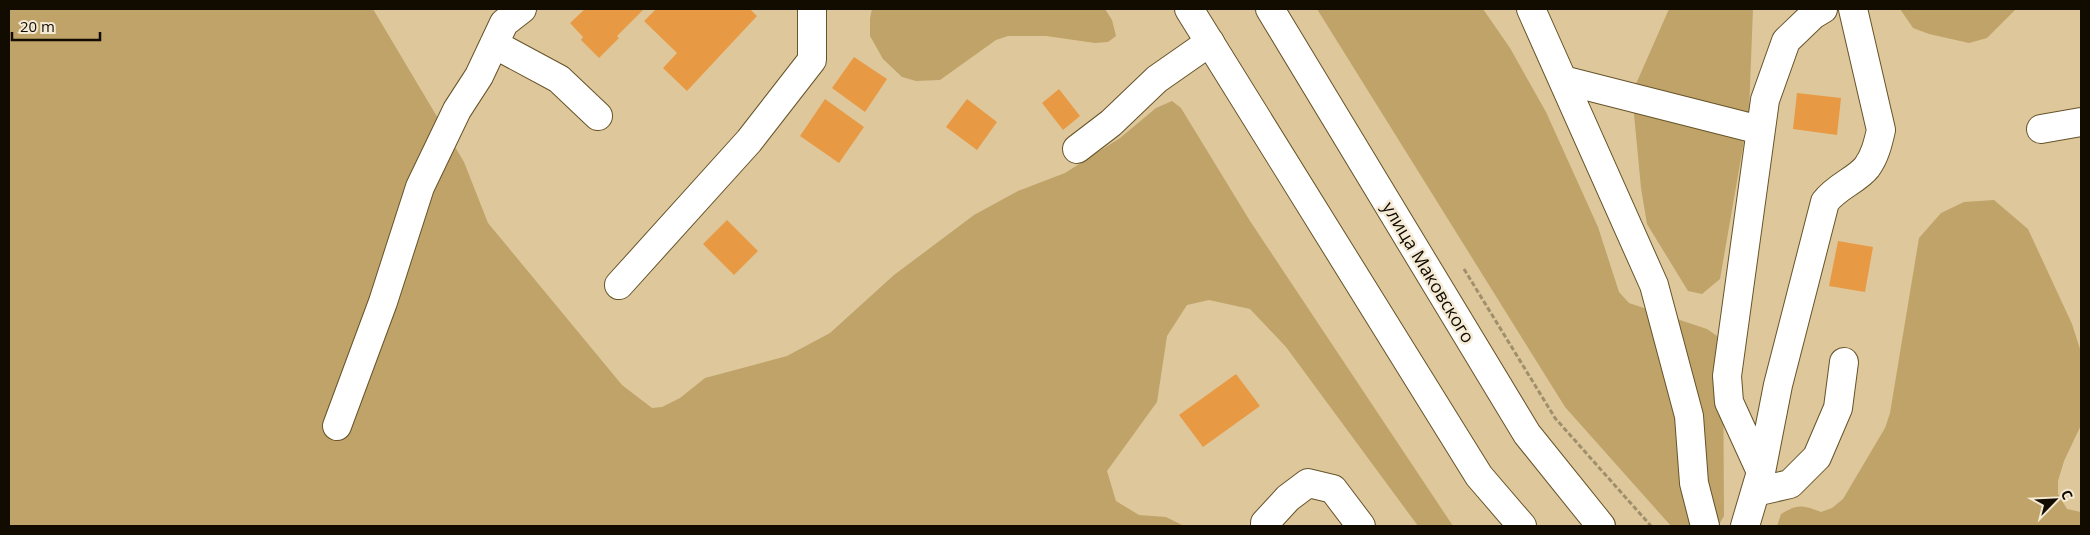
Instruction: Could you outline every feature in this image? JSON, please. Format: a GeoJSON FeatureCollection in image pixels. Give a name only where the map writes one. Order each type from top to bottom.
{"type":"FeatureCollection","features":[{"type":"Feature","properties":{"kind":"main road"},"geometry":{"type":"LineString","coordinates":[[338,426],[383,302],[420,188],[457,110],[479,76],[504,23],[522,9]]}},
{"type":"Feature","properties":{"kind":"main road"},"geometry":{"type":"LineString","coordinates":[[620,285],[749,141],[812,60],[812,9]]}},
{"type":"Feature","properties":{"kind":"main road"},"geometry":{"type":"LineString","coordinates":[[1190,9],[1479,476],[1522,526]]}},
{"type":"Feature","properties":{"kind":"main road","name":"улица Маковского"},"geometry":{"type":"LineString","coordinates":[[1270,9],[1527,434],[1602,526]]}},
{"type":"Feature","properties":{"kind":"main road"},"geometry":{"type":"LineString","coordinates":[[1531,9],[1654,286],[1689,416],[1694,483],[1705,526]]}},
{"type":"Feature","properties":{"kind":"main road"},"geometry":{"type":"LineString","coordinates":[[1758,482],[1729,402],[1727,376],[1760,130],[1765,100],[1786,41],[1813,14],[1823,9]]}},
{"type":"Feature","properties":{"kind":"main road"},"geometry":{"type":"LineString","coordinates":[[1745,526],[1758,482],[1778,385],[1826,202],[1834,191],[1866,168],[1877,147],[1880,130],[1853,9]]}},
{"type":"Feature","properties":{"kind":"main road"},"geometry":{"type":"LineString","coordinates":[[1078,149],[1111,123],[1157,79],[1210,42]]}},
{"type":"Feature","properties":{"kind":"main road"},"geometry":{"type":"LineString","coordinates":[[494,44],[559,79],[598,116]]}},
{"type":"Feature","properties":{"kind":"main road"},"geometry":{"type":"LineString","coordinates":[[1563,80],[1760,130]]}},
{"type":"Feature","properties":{"kind":"main road"},"geometry":{"type":"LineString","coordinates":[[2041,129],[2081,122]]}},
{"type":"Feature","properties":{"kind":"main road"},"geometry":{"type":"LineString","coordinates":[[1758,482],[1790,484],[1817,457],[1838,408],[1844,362]]}},
{"type":"Feature","properties":{"kind":"main road"},"geometry":{"type":"LineString","coordinates":[[1265,526],[1265,522],[1288,498],[1308,482],[1333,489],[1361,526]]}},
{"type":"Feature","properties":{"kind":"path"},"geometry":{"type":"LineString","coordinates":[[1461,264],[1555,418],[1650,526]]}},
{"type":"Feature","properties":{"kind":"shaded area"},"geometry":{"type":"Polygon","coordinates":[[[9,9],[373,9],[464,162],[488,223],[622,385],[652,408],[662,407],[680,398],[705,378],[787,356],[830,333],[894,275],[974,215],[1018,191],[1065,173],[1120,138],[1156,108],[1172,101],[1181,108],[1250,221],[1453,526],[1418,526],[1286,347],[1250,309],[1209,300],[1187,305],[1167,336],[1157,402],[1107,471],[1116,501],[1139,515],[1166,517],[1184,526],[9,526],[9,9]]]}},
{"type":"Feature","properties":{"kind":"shaded area"},"geometry":{"type":"Polygon","coordinates":[[[872,9],[1105,9],[1112,20],[1116,36],[1108,42],[1095,43],[1046,36],[1008,36],[996,40],[940,80],[916,81],[902,77],[883,59],[870,36],[872,9]]]}},
{"type":"Feature","properties":{"kind":"shaded area"},"geometry":{"type":"Polygon","coordinates":[[[1317,9],[1483,9],[1510,48],[1546,112],[1598,227],[1619,292],[1629,303],[1707,329],[1717,336],[1723,347],[1724,516],[1718,526],[1671,526],[1565,407],[1317,9]]]}},
{"type":"Feature","properties":{"kind":"shaded area"},"geometry":{"type":"Polygon","coordinates":[[[1669,9],[1753,9],[1749,112],[1720,279],[1702,294],[1688,291],[1647,224],[1641,188],[1632,93],[1669,9]]]}},
{"type":"Feature","properties":{"kind":"shaded area"},"geometry":{"type":"Polygon","coordinates":[[[1900,9],[2016,9],[1987,38],[1969,43],[1929,34],[1913,28],[1900,9]]]}},
{"type":"Feature","properties":{"kind":"shaded area"},"geometry":{"type":"Polygon","coordinates":[[[1994,200],[2028,229],[2072,324],[2081,352],[2081,425],[2064,461],[2058,481],[2058,494],[2067,509],[2081,512],[2081,526],[1777,526],[1781,514],[1792,508],[1805,507],[1821,512],[1832,508],[1843,499],[1885,428],[1890,413],[1919,238],[1941,213],[1964,202],[1994,200]]]}},
{"type":"Feature","properties":{"kind":"building"},"geometry":{"type":"Polygon","coordinates":[[[585,9],[644,9],[617,36],[619,38],[599,58],[581,40],[583,37],[570,23],[585,9]]]}},
{"type":"Feature","properties":{"kind":"building"},"geometry":{"type":"Polygon","coordinates":[[[656,9],[750,9],[757,16],[687,91],[663,68],[677,53],[644,21],[656,9]]]}},
{"type":"Feature","properties":{"kind":"building"},"geometry":{"type":"Polygon","coordinates":[[[854,57],[887,79],[865,112],[832,88],[854,57]]]}},
{"type":"Feature","properties":{"kind":"building"},"geometry":{"type":"Polygon","coordinates":[[[1059,89],[1080,116],[1063,130],[1042,103],[1059,89]]]}},
{"type":"Feature","properties":{"kind":"building"},"geometry":{"type":"Polygon","coordinates":[[[1797,93],[1841,98],[1837,135],[1793,129],[1797,93]]]}},
{"type":"Feature","properties":{"kind":"building"},"geometry":{"type":"Polygon","coordinates":[[[825,99],[864,127],[839,163],[800,136],[825,99]]]}},
{"type":"Feature","properties":{"kind":"building"},"geometry":{"type":"Polygon","coordinates":[[[967,99],[997,122],[977,150],[946,127],[967,99]]]}},
{"type":"Feature","properties":{"kind":"building"},"geometry":{"type":"Polygon","coordinates":[[[727,220],[758,251],[734,275],[703,244],[727,220]]]}},
{"type":"Feature","properties":{"kind":"building"},"geometry":{"type":"Polygon","coordinates":[[[1838,241],[1873,247],[1865,292],[1829,286],[1838,241]]]}},
{"type":"Feature","properties":{"kind":"building"},"geometry":{"type":"Polygon","coordinates":[[[1236,374],[1260,406],[1203,447],[1179,415],[1236,374]]]}}]}
